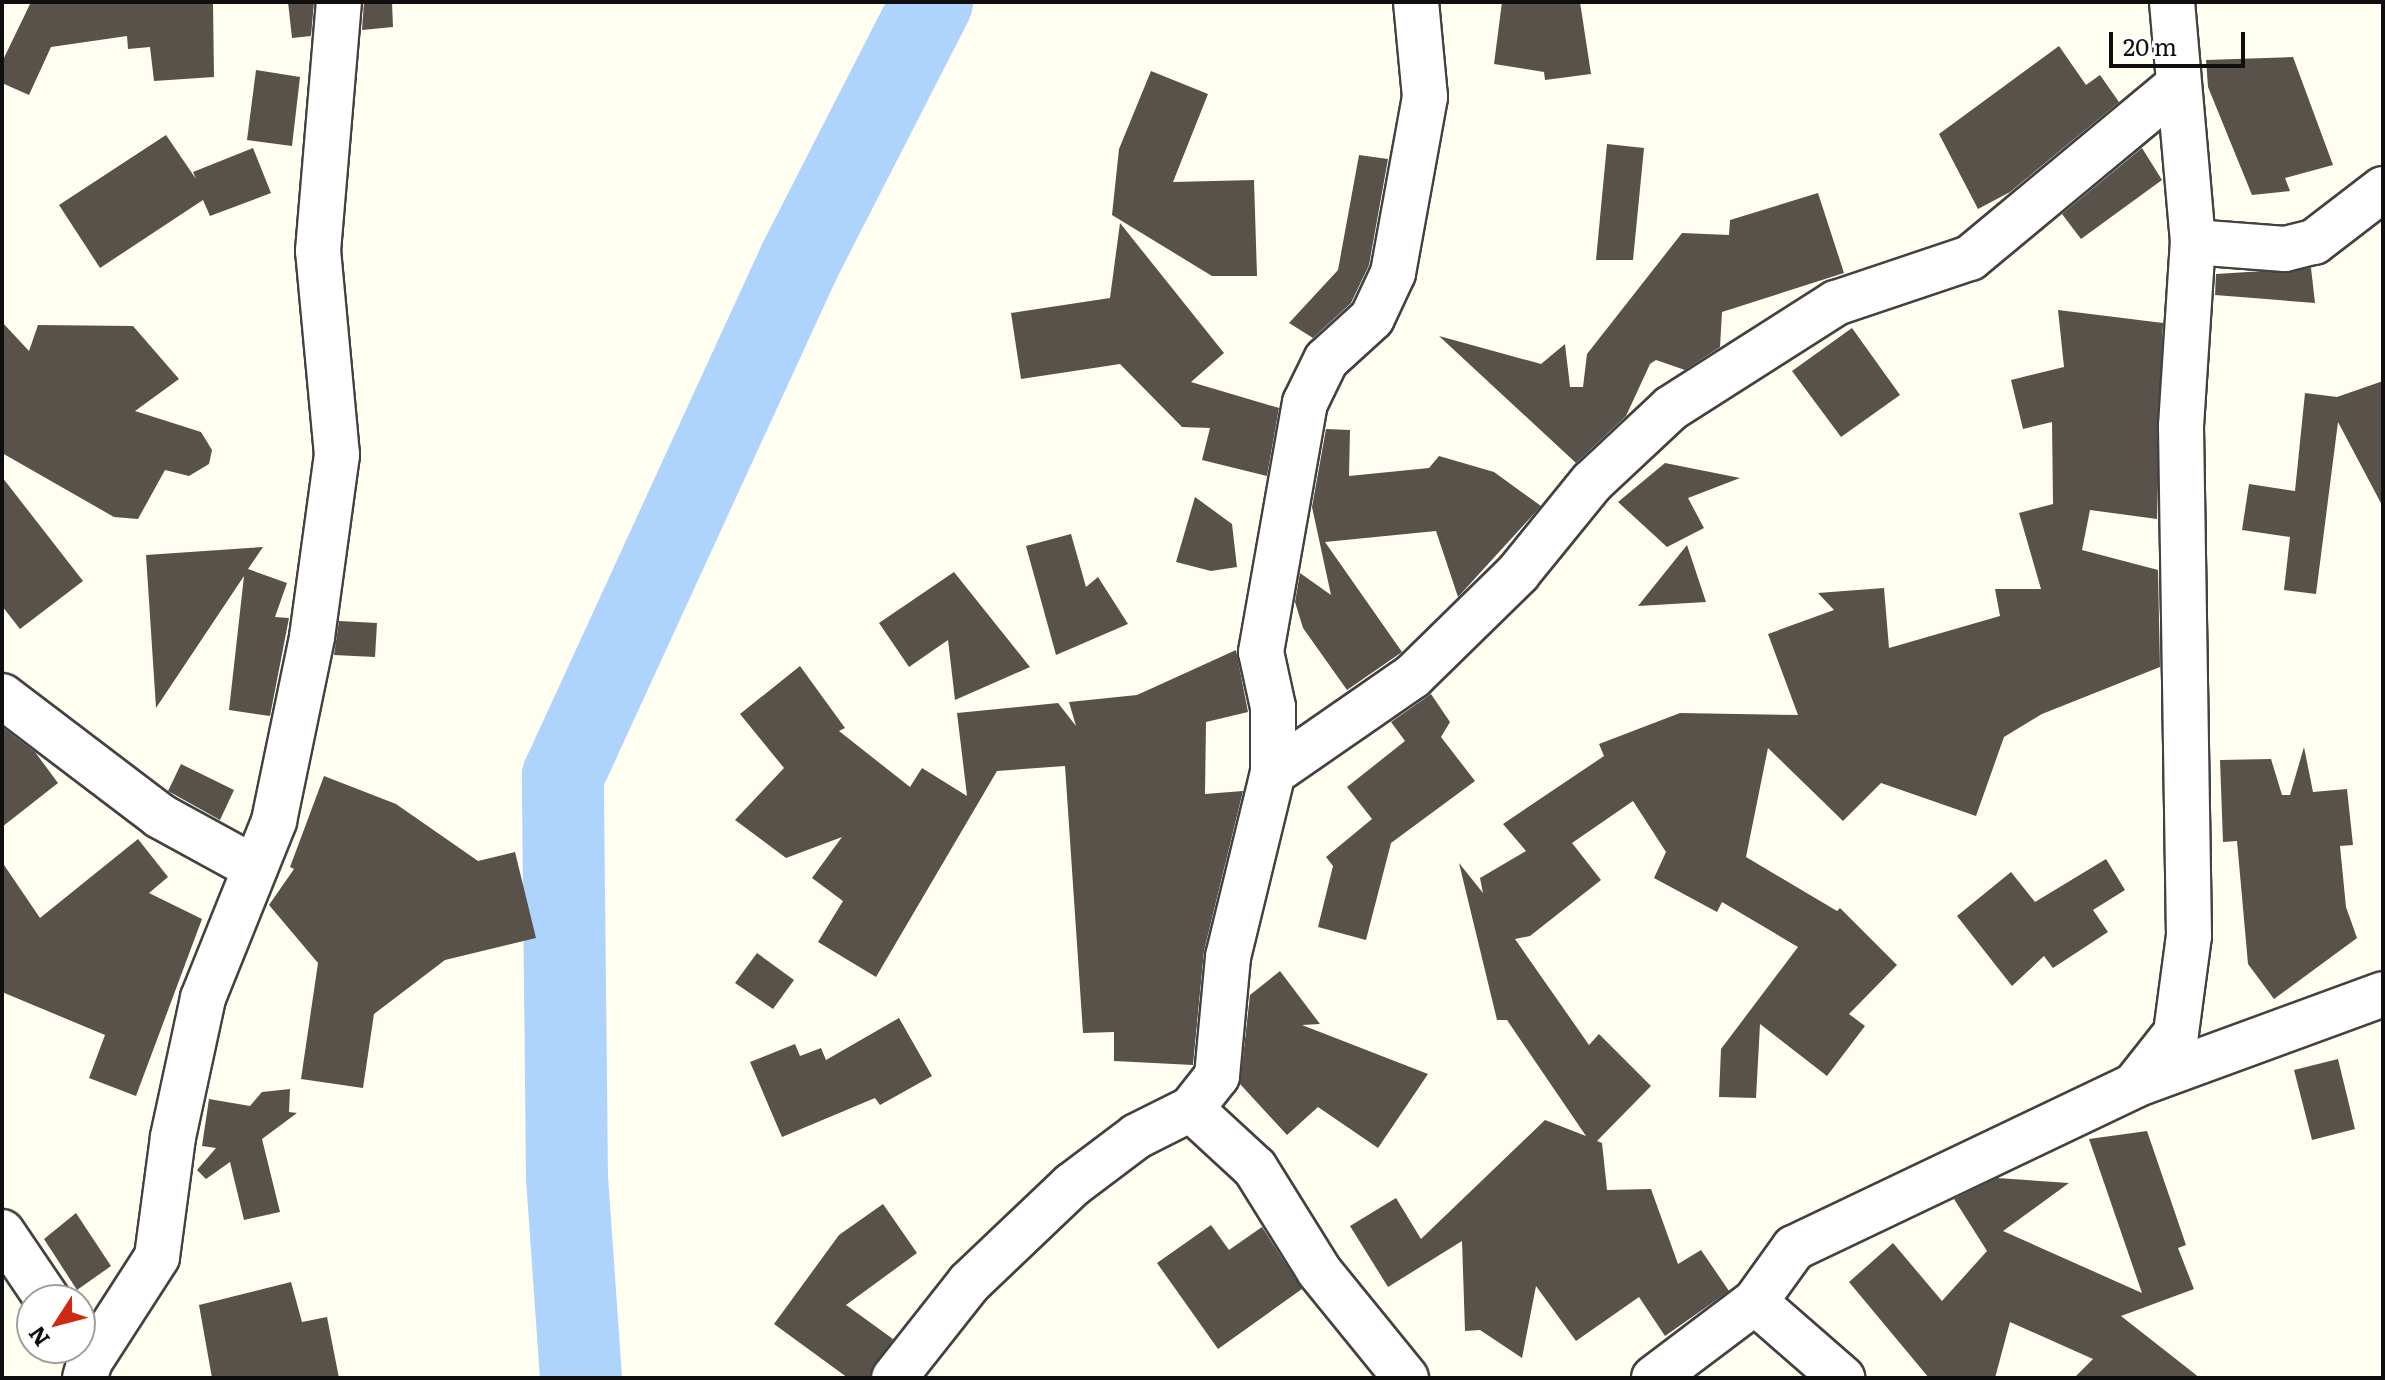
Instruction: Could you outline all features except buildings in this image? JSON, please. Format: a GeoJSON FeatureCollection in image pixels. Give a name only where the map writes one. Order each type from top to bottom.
{"type":"FeatureCollection","features":[{"type":"Feature","properties":{"kind":"street"},"geometry":{"type":"LineString","coordinates":[[87,1366],[157,1257],[173,1137],[203,998],[274,821],[312,637],[337,455],[318,251],[339,2]]}},
{"type":"Feature","properties":{"kind":"street"},"geometry":{"type":"LineString","coordinates":[[894,1378],[969,1283],[1072,1185],[1137,1136],[1191,1109],[1217,1076],[1228,957],[1273,773],[1273,707],[1261,652],[1305,403],[1326,360],[1372,318],[1393,273],[1425,97],[1416,2]]}},
{"type":"Feature","properties":{"kind":"street"},"geometry":{"type":"LineString","coordinates":[[2135,1085],[2176,1033],[2189,936],[2181,426],[2193,242],[2176,87],[2172,2]]}},
{"type":"Feature","properties":{"kind":"street"},"geometry":{"type":"LineString","coordinates":[[1273,773],[1413,676],[1518,573],[1592,482],[1671,408],[1836,303],[1970,258],[2176,87]]}},
{"type":"Feature","properties":{"kind":"street"},"geometry":{"type":"LineString","coordinates":[[2193,242],[2285,249],[2314,242],[2383,189]]}},
{"type":"Feature","properties":{"kind":"street"},"geometry":{"type":"LineString","coordinates":[[2,696],[160,816],[255,868]]}},
{"type":"Feature","properties":{"kind":"street"},"geometry":{"type":"LineString","coordinates":[[1654,1378],[1755,1302],[1794,1248],[2135,1085],[2383,994]]}},
{"type":"Feature","properties":{"kind":"street"},"geometry":{"type":"LineString","coordinates":[[1191,1109],[1255,1168],[1319,1271],[1406,1378]]}},
{"type":"Feature","properties":{"kind":"street"},"geometry":{"type":"LineString","coordinates":[[2,1232],[37,1284]]}},
{"type":"Feature","properties":{"kind":"street"},"geometry":{"type":"LineString","coordinates":[[1755,1302],[1842,1378]]}},
{"type":"Feature","properties":{"kind":"waterway"},"geometry":{"type":"LineString","coordinates":[[581,1378],[567,1177],[563,776],[800,260],[932,2]]}}]}
